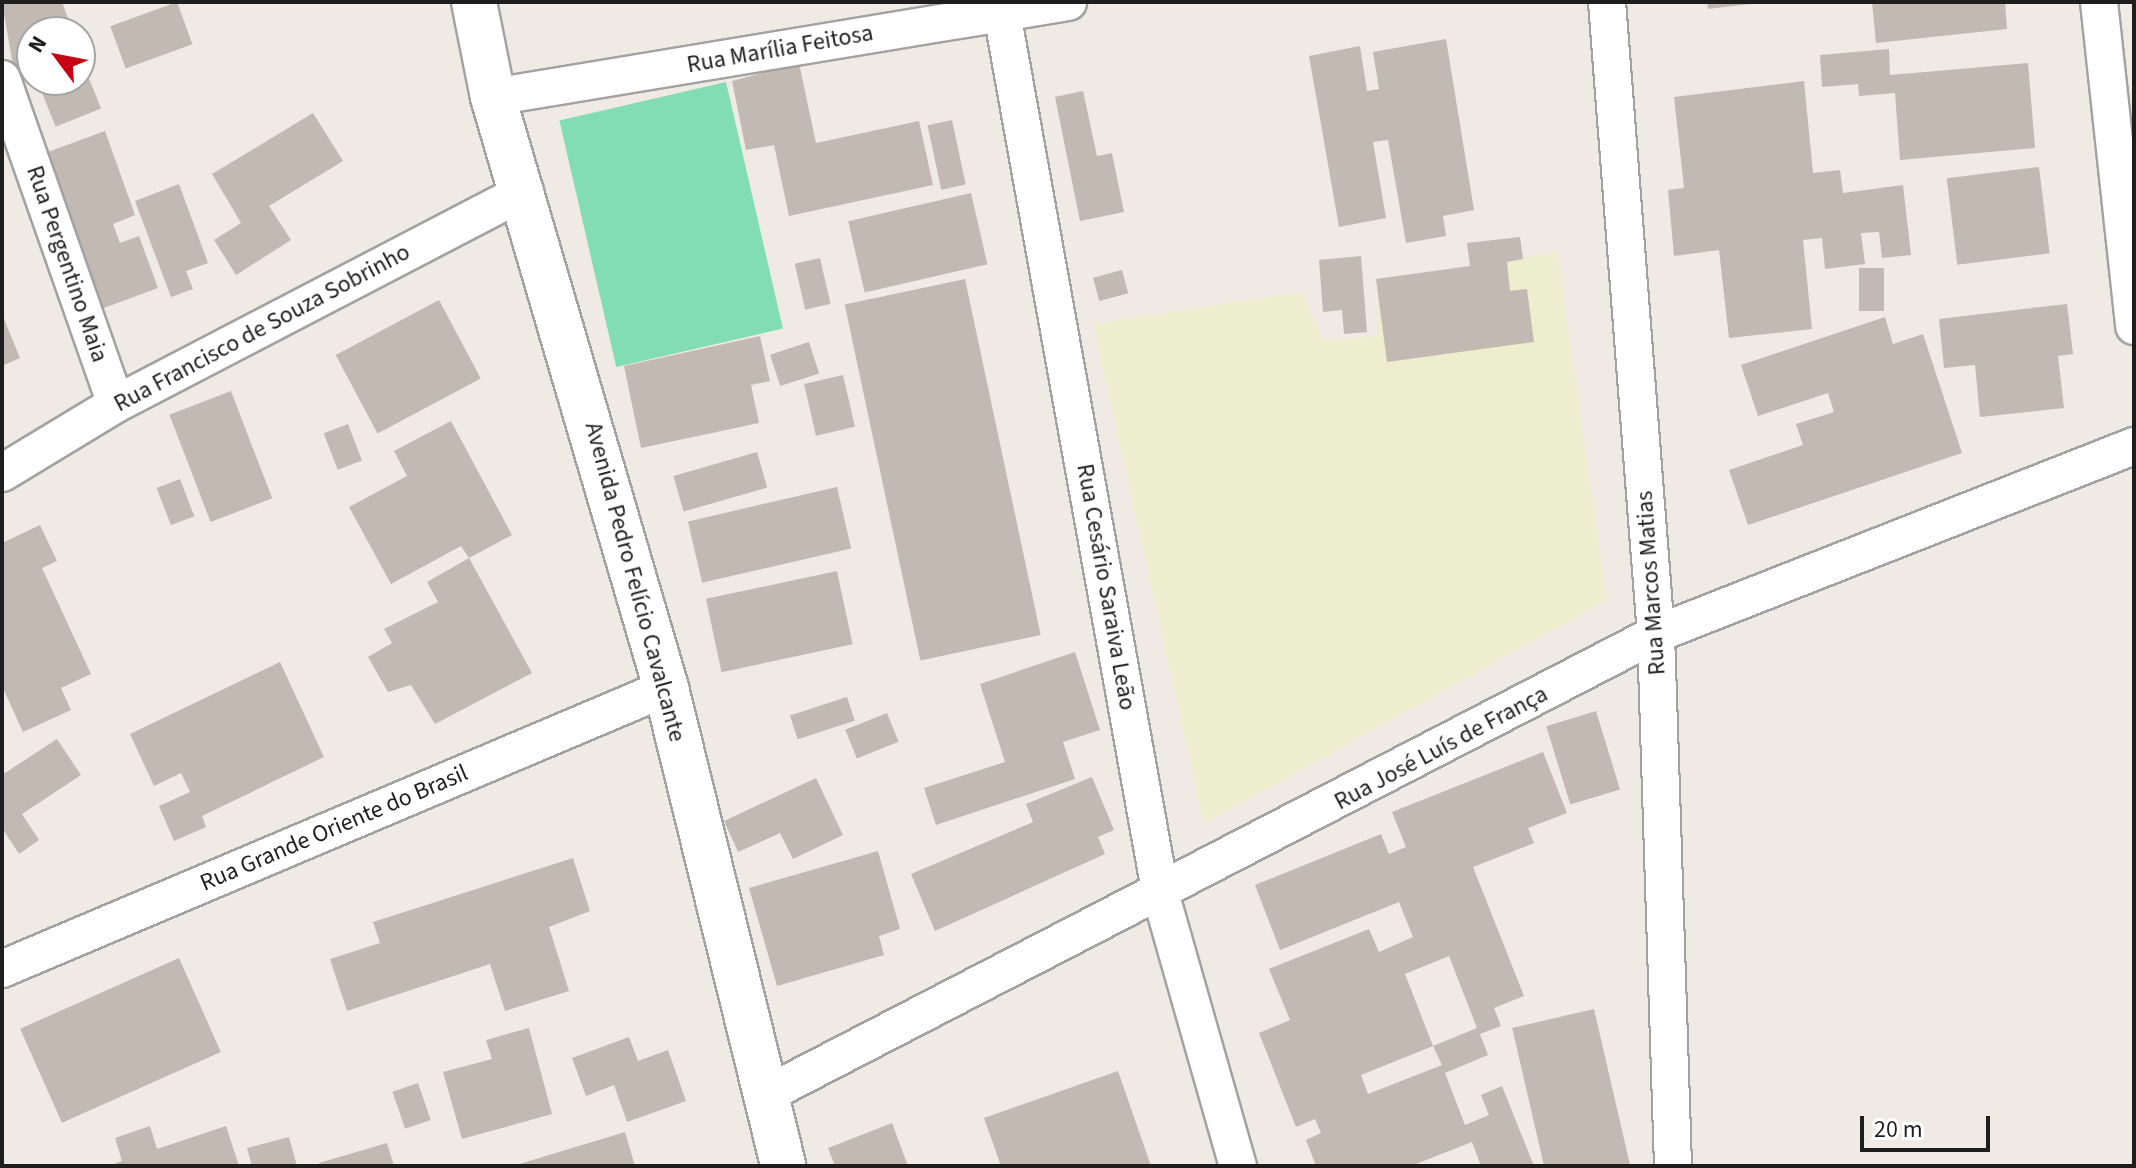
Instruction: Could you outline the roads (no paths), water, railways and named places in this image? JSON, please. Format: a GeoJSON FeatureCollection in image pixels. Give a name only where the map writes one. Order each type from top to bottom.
{"type":"FeatureCollection","features":[{"type":"Feature","properties":{"kind":"street","name":"Avenida Pedro Felício Cavalcante"},"geometry":{"type":"LineString","coordinates":[[474,2],[493,97],[525,191],[666,688],[783,1166]]}},
{"type":"Feature","properties":{"kind":"street","name":"Rua Marília Feitosa"},"geometry":{"type":"LineString","coordinates":[[493,97],[1001,7],[1068,2]]}},
{"type":"Feature","properties":{"kind":"street","name":"Rua Marcos Matias"},"geometry":{"type":"LineString","coordinates":[[1607,2],[1656,634],[1673,1166]]}},
{"type":"Feature","properties":{"kind":"street"},"geometry":{"type":"LineString","coordinates":[[2099,2],[2134,326]]}},
{"type":"Feature","properties":{"kind":"street","name":"Rua Cesário Saraiva Leão"},"geometry":{"type":"LineString","coordinates":[[1001,7],[1161,896],[1238,1166]]}},
{"type":"Feature","properties":{"kind":"street","name":"Rua Pergentino Maia"},"geometry":{"type":"LineString","coordinates":[[2,79],[116,404]]}},
{"type":"Feature","properties":{"kind":"street","name":"Rua Francisco de Souza Sobrinho"},"geometry":{"type":"LineString","coordinates":[[2,473],[116,404],[525,191]]}},
{"type":"Feature","properties":{"kind":"street","name":"Rua José Luís de França"},"geometry":{"type":"LineString","coordinates":[[767,1094],[1161,896],[1656,634],[2134,446]]}},
{"type":"Feature","properties":{"kind":"street","name":"Rua Grande Oriente do Brasil"},"geometry":{"type":"LineString","coordinates":[[2,969],[666,688]]}}]}
